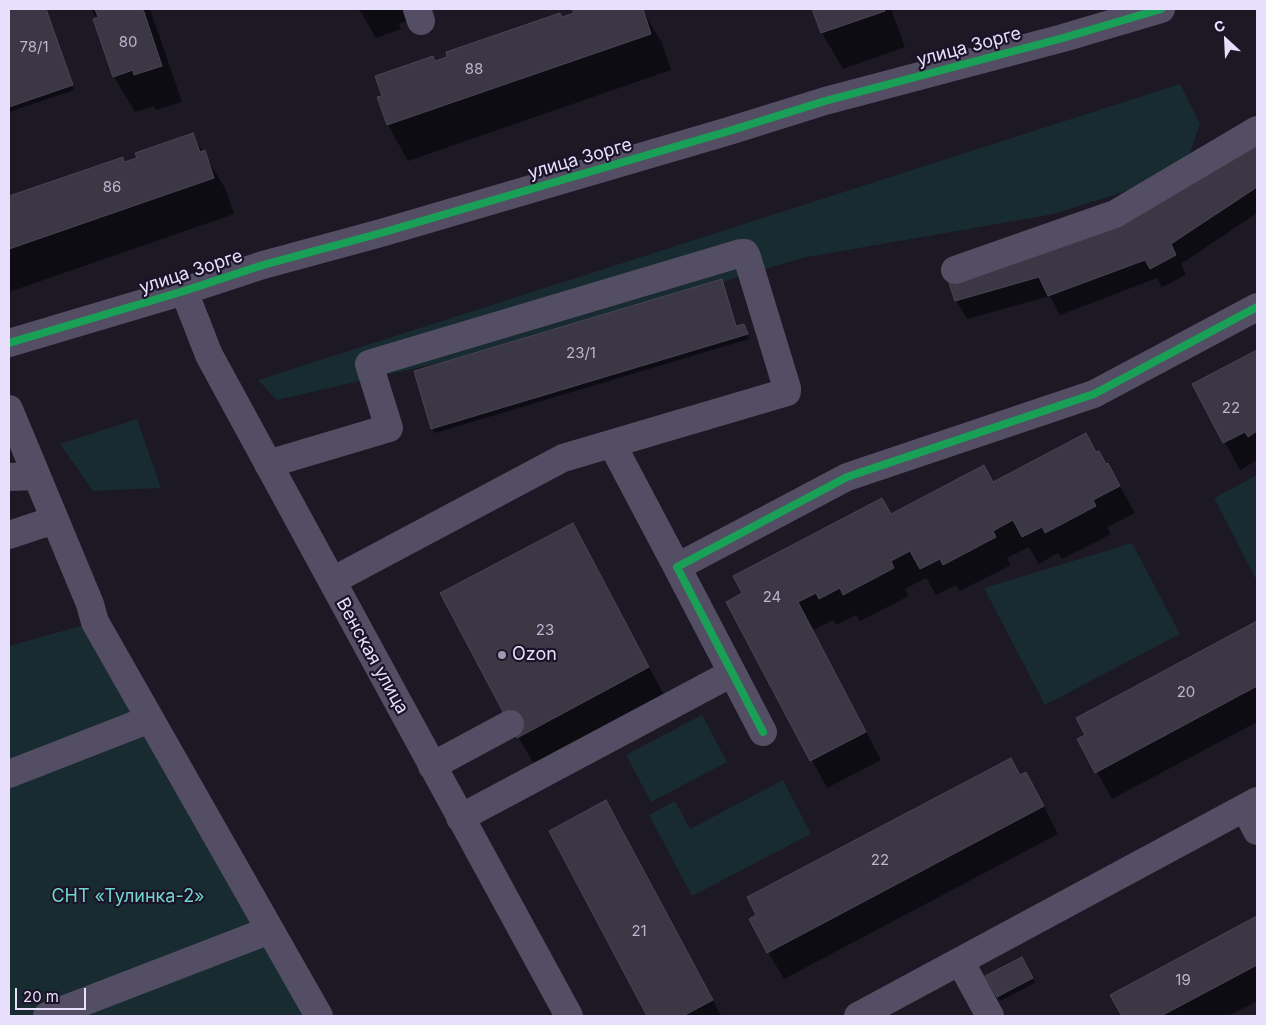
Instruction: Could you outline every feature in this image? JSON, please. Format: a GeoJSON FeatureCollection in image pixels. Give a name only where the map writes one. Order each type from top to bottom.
{"type":"FeatureCollection","features":[{"type":"Feature","properties":{"kind":"street","name":"улица Зорге"},"geometry":{"type":"LineString","coordinates":[[9,343],[184,291],[263,265],[654,153],[825,101],[1063,38],[1160,9]]}},
{"type":"Feature","properties":{"kind":"street"},"geometry":{"type":"LineString","coordinates":[[955,270],[1114,214],[1257,130]]}},
{"type":"Feature","properties":{"kind":"street"},"geometry":{"type":"LineString","coordinates":[[268,464],[389,428],[369,364],[745,253],[748,256],[787,392],[563,458],[332,581]]}},
{"type":"Feature","properties":{"kind":"street","name":"Венская улица"},"geometry":{"type":"LineString","coordinates":[[184,291],[209,355],[569,1016]]}},
{"type":"Feature","properties":{"kind":"street"},"geometry":{"type":"LineString","coordinates":[[676,567],[848,478],[1094,394],[1257,308]]}},
{"type":"Feature","properties":{"kind":"street"},"geometry":{"type":"LineString","coordinates":[[9,409],[90,604],[95,622],[319,1016]]}},
{"type":"Feature","properties":{"kind":"street"},"geometry":{"type":"LineString","coordinates":[[612,444],[763,732]]}},
{"type":"Feature","properties":{"kind":"street"},"geometry":{"type":"LineString","coordinates":[[9,476],[36,476]]}},
{"type":"Feature","properties":{"kind":"street"},"geometry":{"type":"LineString","coordinates":[[9,535],[54,520]]}},
{"type":"Feature","properties":{"kind":"street"},"geometry":{"type":"LineString","coordinates":[[460,818],[732,673]]}},
{"type":"Feature","properties":{"kind":"street"},"geometry":{"type":"LineString","coordinates":[[9,774],[150,720]]}},
{"type":"Feature","properties":{"kind":"street"},"geometry":{"type":"LineString","coordinates":[[432,766],[510,724]]}},
{"type":"Feature","properties":{"kind":"street"},"geometry":{"type":"LineString","coordinates":[[858,1016],[960,961],[1253,813]]}},
{"type":"Feature","properties":{"kind":"street"},"geometry":{"type":"LineString","coordinates":[[47,1016],[270,930]]}},
{"type":"Feature","properties":{"kind":"street"},"geometry":{"type":"LineString","coordinates":[[960,961],[990,1016]]}},
{"type":"Feature","properties":{"kind":"green space"},"geometry":{"type":"Polygon","coordinates":[[[1180,84],[1200,124],[1183,173],[1054,214],[802,258],[499,349],[277,400],[258,380],[1180,84]]]}},
{"type":"Feature","properties":{"kind":"green space"},"geometry":{"type":"Polygon","coordinates":[[[137,419],[161,488],[93,491],[60,444],[137,419]]]}},
{"type":"Feature","properties":{"kind":"green space"},"geometry":{"type":"Polygon","coordinates":[[[1257,475],[1257,581],[1214,498],[1257,475]]]}},
{"type":"Feature","properties":{"kind":"green space"},"geometry":{"type":"Polygon","coordinates":[[[1132,543],[1180,634],[1045,705],[984,588],[1132,543]]]}},
{"type":"Feature","properties":{"kind":"green space","name":"СНТ «Тулинка-2»"},"geometry":{"type":"Polygon","coordinates":[[[95,622],[333,1016],[9,1016],[9,646],[95,622]]]}},
{"type":"Feature","properties":{"kind":"green space"},"geometry":{"type":"Polygon","coordinates":[[[702,715],[727,762],[651,802],[626,755],[702,715]]]}},
{"type":"Feature","properties":{"kind":"green space"},"geometry":{"type":"Polygon","coordinates":[[[783,780],[811,834],[692,896],[649,815],[675,801],[690,829],[783,780]]]}},
{"type":"Feature","properties":{"kind":"building"},"geometry":{"type":"Polygon","coordinates":[[[9,9],[46,9],[73,85],[9,107],[9,9]]]}},
{"type":"Feature","properties":{"kind":"building"},"geometry":{"type":"Polygon","coordinates":[[[95,9],[143,9],[162,66],[134,75],[133,70],[113,77],[93,19],[98,17],[95,9]]]}},
{"type":"Feature","properties":{"kind":"building"},"geometry":{"type":"Polygon","coordinates":[[[572,9],[643,9],[651,34],[387,125],[377,97],[382,96],[375,76],[433,56],[435,61],[447,57],[446,52],[560,13],[562,17],[574,13],[572,9]]]}},
{"type":"Feature","properties":{"kind":"building"},"geometry":{"type":"Polygon","coordinates":[[[812,9],[884,9],[885,11],[821,33],[812,9]]]}},
{"type":"Feature","properties":{"kind":"building"},"geometry":{"type":"Polygon","coordinates":[[[193,133],[200,152],[205,150],[214,178],[9,249],[9,196],[123,157],[124,162],[137,158],[135,153],[193,133]]]}},
{"type":"Feature","properties":{"kind":"building"},"geometry":{"type":"Polygon","coordinates":[[[1257,139],[1257,187],[1171,244],[1176,255],[1150,269],[1145,260],[1048,296],[1039,277],[955,301],[948,280],[1257,139]]]}},
{"type":"Feature","properties":{"kind":"building"},"geometry":{"type":"Polygon","coordinates":[[[722,279],[736,326],[744,324],[748,334],[431,429],[414,371],[722,279]]]}},
{"type":"Feature","properties":{"kind":"building"},"geometry":{"type":"Polygon","coordinates":[[[1257,350],[1257,431],[1248,437],[1245,432],[1223,443],[1192,384],[1257,350]]]}},
{"type":"Feature","properties":{"kind":"building"},"geometry":{"type":"Polygon","coordinates":[[[1086,433],[1096,452],[1099,451],[1106,464],[1108,463],[1120,486],[1093,500],[1096,506],[1045,533],[1042,527],[1022,537],[1013,520],[993,531],[996,537],[943,565],[940,559],[920,569],[910,551],[891,561],[894,568],[843,595],[840,588],[819,599],[816,593],[798,602],[866,732],[810,761],[726,602],[742,593],[733,576],[882,498],[891,514],[984,465],[993,482],[1086,433]]]}},
{"type":"Feature","properties":{"kind":"building"},"geometry":{"type":"Polygon","coordinates":[[[573,523],[649,667],[517,738],[440,593],[573,523]]]}},
{"type":"Feature","properties":{"kind":"building"},"geometry":{"type":"Polygon","coordinates":[[[1257,621],[1257,686],[1095,773],[1077,739],[1085,735],[1076,718],[1257,621]]]}},
{"type":"Feature","properties":{"kind":"building"},"geometry":{"type":"Polygon","coordinates":[[[1011,758],[1020,775],[1026,772],[1044,806],[767,953],[749,919],[756,915],[747,897],[1011,758]]]}},
{"type":"Feature","properties":{"kind":"building"},"geometry":{"type":"Polygon","coordinates":[[[606,800],[713,1000],[683,1016],[647,1016],[549,831],[606,800]]]}},
{"type":"Feature","properties":{"kind":"building"},"geometry":{"type":"Polygon","coordinates":[[[1255,917],[1257,921],[1257,965],[1161,1016],[1118,1016],[1121,1015],[1110,995],[1255,917]]]}},
{"type":"Feature","properties":{"kind":"building"},"geometry":{"type":"Polygon","coordinates":[[[1022,957],[1033,978],[997,997],[985,976],[1022,957]]]}},
{"type":"Feature","properties":{"kind":"cycle path"},"geometry":{"type":"LineString","coordinates":[[9,343],[184,291],[263,265],[381,233],[825,101],[1063,38],[1161,9]]}},
{"type":"Feature","properties":{"kind":"cycle path"},"geometry":{"type":"LineString","coordinates":[[763,732],[677,567],[847,477],[1094,394],[1257,307]]}},
{"type":"Feature","properties":{"kind":"place","name":"Ozon"},"geometry":{"type":"Point","coordinates":[502,655]}}]}
